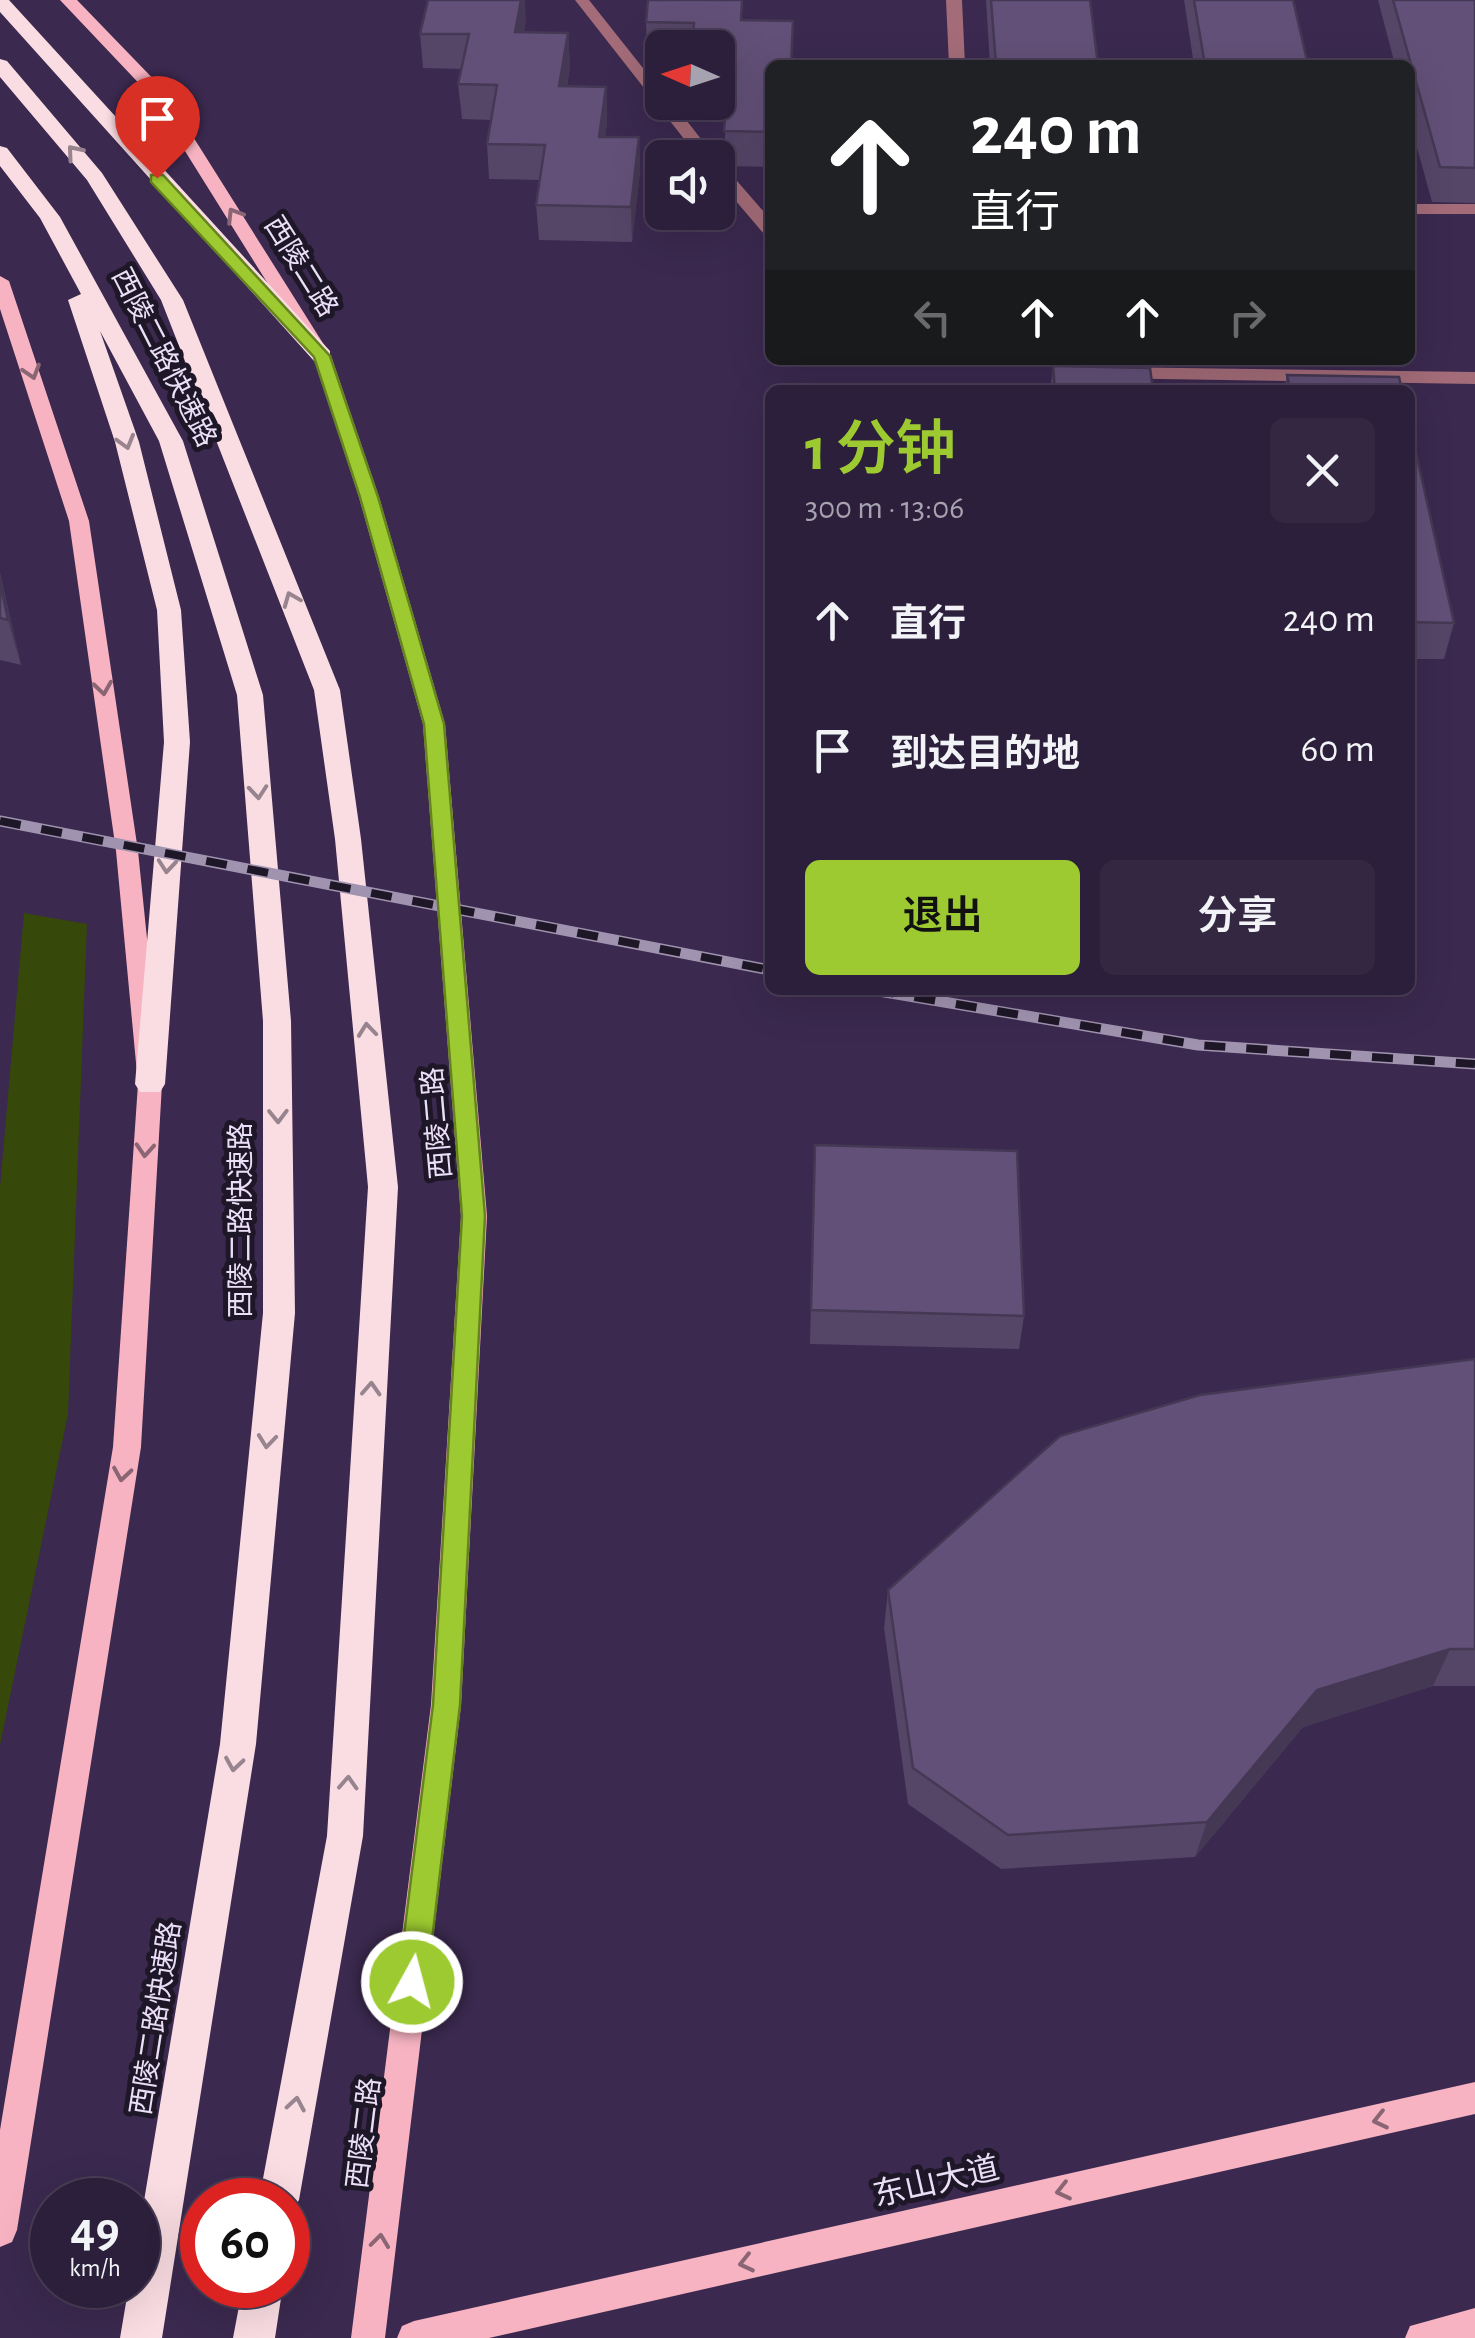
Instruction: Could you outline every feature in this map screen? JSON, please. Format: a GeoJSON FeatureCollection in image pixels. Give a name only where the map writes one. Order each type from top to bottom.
{"type":"FeatureCollection","features":[{"type":"Feature","properties":{"kind":"highway"},"geometry":{"type":"LineString","coordinates":[[0,1],[322,356]]}},
{"type":"Feature","properties":{"kind":"highway","name":"西陵二路快速路"},"geometry":{"type":"LineString","coordinates":[[0,65],[95,177],[172,300],[327,690],[348,839],[383,1186],[344,1836],[283,2178]]}},
{"type":"Feature","properties":{"kind":"highway","name":"西陵二路快速路"},"geometry":{"type":"LineString","coordinates":[[0,152],[50,217],[172,442],[250,695],[277,1021],[279,1313],[238,1744],[141,2338]]}},
{"type":"Feature","properties":{"kind":"highway"},"geometry":{"type":"LineString","coordinates":[[50,217],[127,442],[169,610],[177,742],[150,1084]]}},
{"type":"Feature","properties":{"kind":"highway"},"geometry":{"type":"LineString","coordinates":[[254,2338],[260,2308]]}},
{"type":"Feature","properties":{"kind":"main road","name":"西陵二路"},"geometry":{"type":"LineString","coordinates":[[68,0],[157,92],[322,356],[369,497],[434,724],[474,1216],[446,1705],[368,2338]]}},
{"type":"Feature","properties":{"kind":"main road"},"geometry":{"type":"LineString","coordinates":[[0,2230],[127,1447],[150,1084],[127,851],[79,521],[2,287]]}},
{"type":"Feature","properties":{"kind":"main road","name":"东山大道"},"geometry":{"type":"LineString","coordinates":[[414,2338],[1475,2098]]}},
{"type":"Feature","properties":{"kind":"main road"},"geometry":{"type":"LineString","coordinates":[[1422,2338],[1475,2325]]}},
{"type":"Feature","properties":{"kind":"lane"},"geometry":{"type":"LineString","coordinates":[[582,0],[645,79]]}},
{"type":"Feature","properties":{"kind":"lane"},"geometry":{"type":"LineString","coordinates":[[954,0],[956,60]]}},
{"type":"Feature","properties":{"kind":"lane"},"geometry":{"type":"LineString","coordinates":[[677,120],[694,140]]}},
{"type":"Feature","properties":{"kind":"lane"},"geometry":{"type":"LineString","coordinates":[[735,190],[765,224]]}},
{"type":"Feature","properties":{"kind":"lane"},"geometry":{"type":"LineString","coordinates":[[1415,209],[1475,208]]}},
{"type":"Feature","properties":{"kind":"lane"},"geometry":{"type":"LineString","coordinates":[[1096,365],[1097,372],[1475,378]]}},
{"type":"Feature","properties":{"kind":"green space"},"geometry":{"type":"Polygon","coordinates":[[[24,913],[87,924],[68,1414],[0,1745],[0,1187],[24,913]]]}},
{"type":"Feature","properties":{"kind":"building"},"geometry":{"type":"Polygon","coordinates":[[[428,0],[521,0],[515,32],[568,33],[559,86],[606,87],[599,137],[639,137],[631,207],[536,205],[545,145],[487,144],[497,85],[458,84],[469,34],[420,34],[428,0]]]}},
{"type":"Feature","properties":{"kind":"building"},"geometry":{"type":"Polygon","coordinates":[[[648,0],[742,0],[741,20],[793,21],[791,60],[765,60],[765,132],[724,131],[725,120],[735,120],[735,30],[693,30],[694,23],[646,22],[648,0]]]}},
{"type":"Feature","properties":{"kind":"building"},"geometry":{"type":"Polygon","coordinates":[[[991,0],[1090,0],[1097,60],[996,60],[991,0]]]}},
{"type":"Feature","properties":{"kind":"building"},"geometry":{"type":"Polygon","coordinates":[[[1194,0],[1293,0],[1307,60],[1204,60],[1194,0]]]}},
{"type":"Feature","properties":{"kind":"building"},"geometry":{"type":"Polygon","coordinates":[[[1393,0],[1475,0],[1475,168],[1440,167],[1415,78],[1415,60],[1410,60],[1393,0]]]}},
{"type":"Feature","properties":{"kind":"building"},"geometry":{"type":"Polygon","coordinates":[[[1053,366],[1150,368],[1152,385],[1055,385],[1053,366]]]}},
{"type":"Feature","properties":{"kind":"building"},"geometry":{"type":"Polygon","coordinates":[[[1287,375],[1399,377],[1401,385],[1289,385],[1287,375]]]}},
{"type":"Feature","properties":{"kind":"building"},"geometry":{"type":"Polygon","coordinates":[[[1415,448],[1454,623],[1415,622],[1415,448]]]}},
{"type":"Feature","properties":{"kind":"building"},"geometry":{"type":"Polygon","coordinates":[[[0,583],[8,620],[0,618],[0,583]]]}},
{"type":"Feature","properties":{"kind":"building"},"geometry":{"type":"Polygon","coordinates":[[[815,1145],[1017,1151],[1024,1316],[811,1310],[815,1145]]]}},
{"type":"Feature","properties":{"kind":"building"},"geometry":{"type":"Polygon","coordinates":[[[1475,1359],[1475,1649],[1450,1649],[1317,1690],[1207,1822],[1008,1835],[913,1768],[888,1590],[1060,1436],[1200,1395],[1475,1359]]]}},
{"type":"Feature","properties":{"kind":"railway"},"geometry":{"type":"LineString","coordinates":[[0,821],[765,969]]}},
{"type":"Feature","properties":{"kind":"railway"},"geometry":{"type":"LineString","coordinates":[[903,995],[1198,1045],[1475,1064]]}},
{"type":"Feature","properties":{"kind":"route"},"geometry":{"type":"LineString","coordinates":[[157,178],[322,356],[369,497],[434,724],[474,1216],[446,1705],[412,1982]]}}]}
